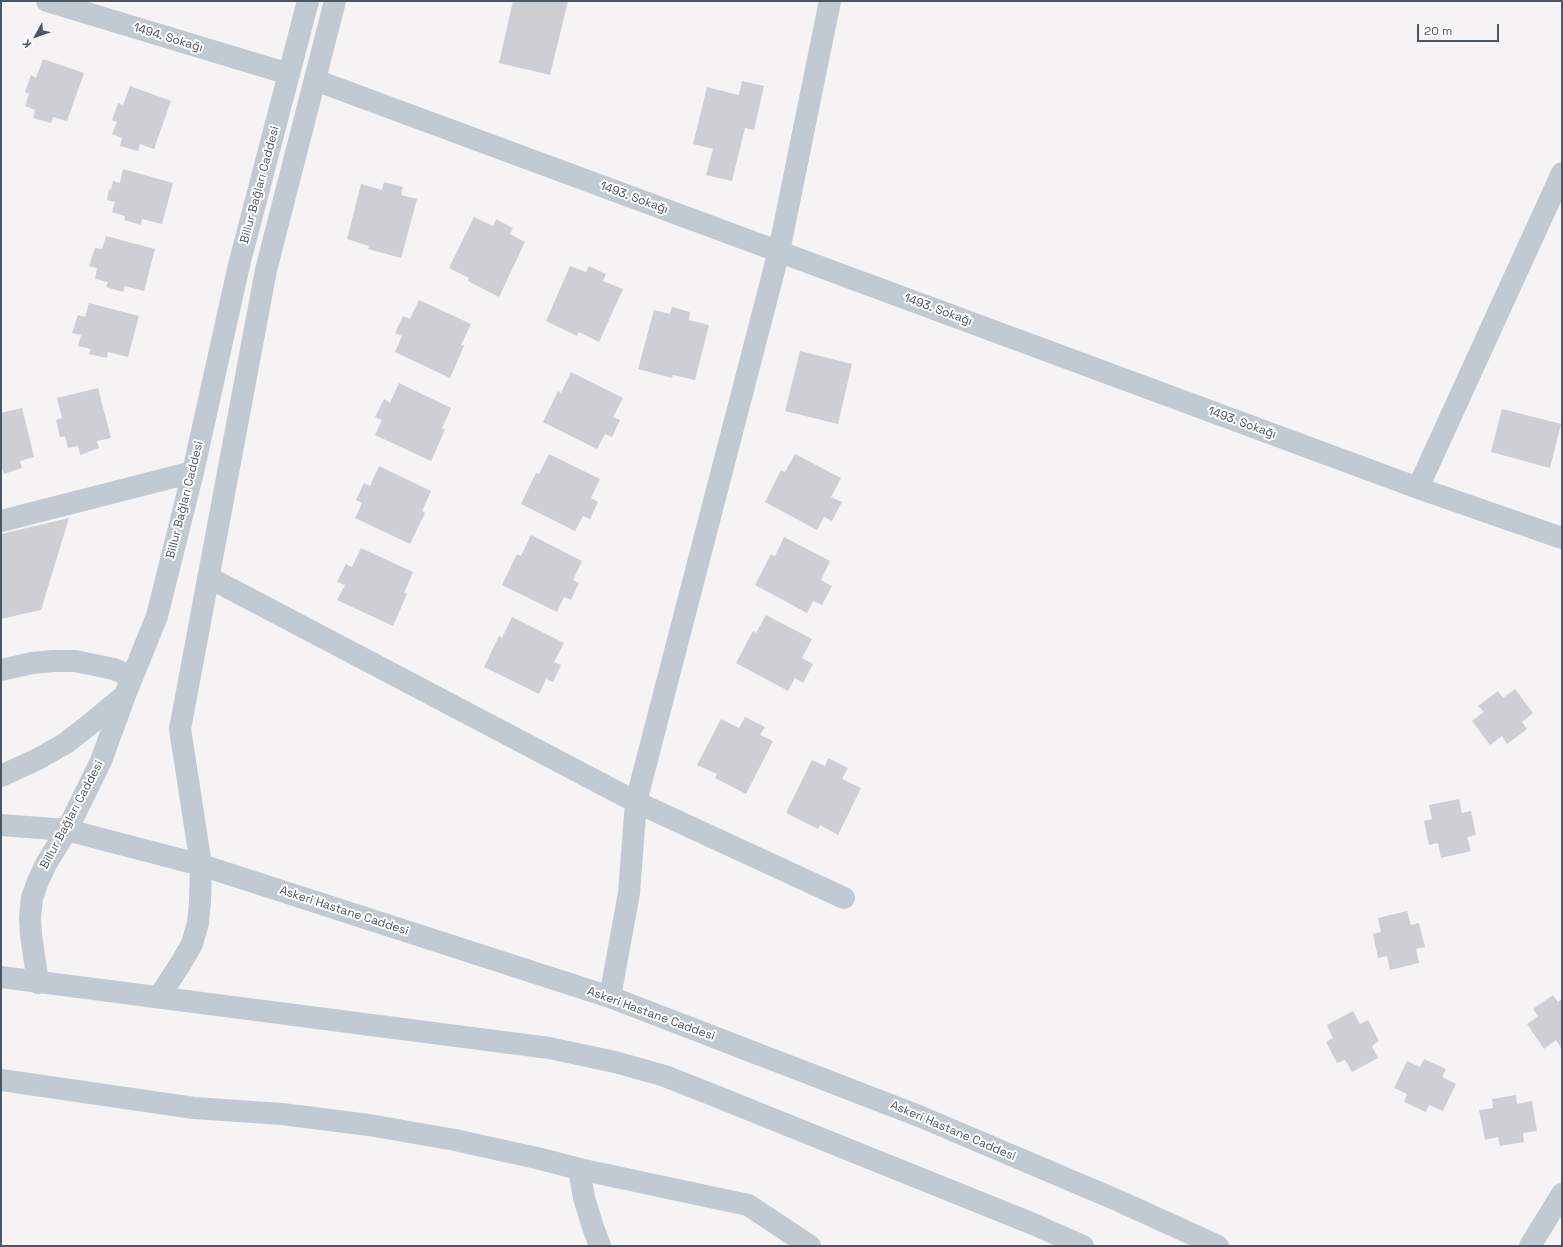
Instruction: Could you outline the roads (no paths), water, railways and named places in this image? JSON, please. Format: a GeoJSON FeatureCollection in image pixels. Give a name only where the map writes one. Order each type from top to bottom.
{"type":"FeatureCollection","features":[{"type":"Feature","properties":{"kind":"street","name":"1494. Sokağı"},"geometry":{"type":"LineString","coordinates":[[47,1],[289,74]]}},
{"type":"Feature","properties":{"kind":"street","name":"Billur Bağları Caddesi"},"geometry":{"type":"LineString","coordinates":[[38,983],[30,917],[32,898],[46,864],[67,830],[101,761],[128,686],[156,616],[193,472],[239,265],[308,1]]}},
{"type":"Feature","properties":{"kind":"street"},"geometry":{"type":"LineString","coordinates":[[159,997],[192,944],[198,923],[200,901],[201,866],[180,729],[266,270],[335,1]]}},
{"type":"Feature","properties":{"kind":"street"},"geometry":{"type":"LineString","coordinates":[[610,997],[629,893],[636,802],[779,251],[830,1]]}},
{"type":"Feature","properties":{"kind":"street","name":"1493. Sokağı"},"geometry":{"type":"LineString","coordinates":[[315,80],[1418,488],[1562,538]]}},
{"type":"Feature","properties":{"kind":"street"},"geometry":{"type":"LineString","coordinates":[[1418,488],[1562,173]]}},
{"type":"Feature","properties":{"kind":"street"},"geometry":{"type":"LineString","coordinates":[[1,521],[193,472]]}},
{"type":"Feature","properties":{"kind":"street"},"geometry":{"type":"LineString","coordinates":[[208,577],[636,802],[844,898]]}},
{"type":"Feature","properties":{"kind":"street"},"geometry":{"type":"LineString","coordinates":[[1,670],[32,663],[75,661],[114,669],[128,686],[89,726],[66,743],[38,759],[1,776]]}},
{"type":"Feature","properties":{"kind":"street","name":"Askeri Hastane Caddesi"},"geometry":{"type":"LineString","coordinates":[[1,825],[67,830],[201,866],[610,997],[919,1116],[1112,1198],[1218,1246]]}},
{"type":"Feature","properties":{"kind":"street"},"geometry":{"type":"LineString","coordinates":[[1,978],[549,1048],[615,1062],[665,1076],[1033,1224],[1083,1246]]}},
{"type":"Feature","properties":{"kind":"street"},"geometry":{"type":"LineString","coordinates":[[1,1080],[194,1108],[282,1114],[369,1125],[456,1140],[542,1159],[579,1169],[748,1205],[810,1246]]}},
{"type":"Feature","properties":{"kind":"street"},"geometry":{"type":"LineString","coordinates":[[579,1169],[584,1198],[592,1227],[600,1246]]}},
{"type":"Feature","properties":{"kind":"street"},"geometry":{"type":"LineString","coordinates":[[1530,1246],[1562,1194]]}}]}
